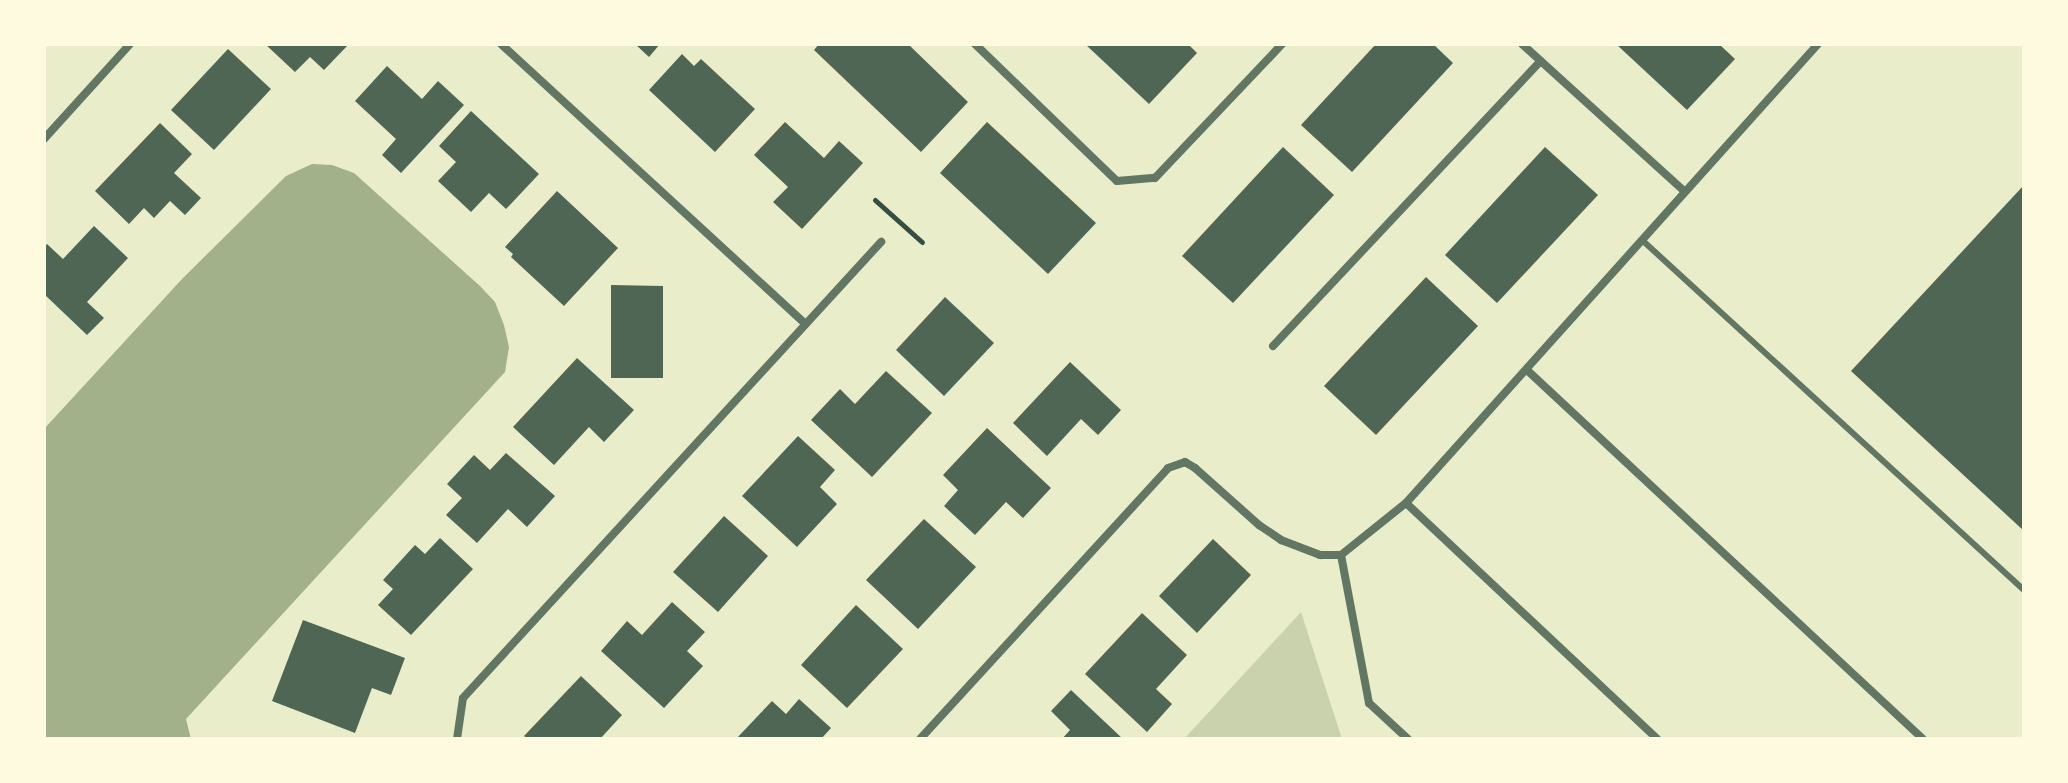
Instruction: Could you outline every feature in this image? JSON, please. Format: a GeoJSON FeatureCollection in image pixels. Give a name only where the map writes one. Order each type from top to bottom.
{"type":"FeatureCollection","features":[{"type":"Feature","properties":{"kind":"street"},"geometry":{"type":"LineString","coordinates":[[44,139],[130,44]]}},
{"type":"Feature","properties":{"kind":"street"},"geometry":{"type":"LineString","coordinates":[[501,44],[805,324]]}},
{"type":"Feature","properties":{"kind":"street"},"geometry":{"type":"LineString","coordinates":[[975,44],[1117,181],[1155,178],[1282,44]]}},
{"type":"Feature","properties":{"kind":"street"},"geometry":{"type":"LineString","coordinates":[[1522,44],[1684,191]]}},
{"type":"Feature","properties":{"kind":"street"},"geometry":{"type":"LineString","coordinates":[[920,739],[1168,468],[1185,462],[1195,468],[1259,525],[1281,540],[1320,555],[1341,555],[1406,503],[1528,371],[1684,191],[1818,44]]}},
{"type":"Feature","properties":{"kind":"street"},"geometry":{"type":"LineString","coordinates":[[1273,346],[1541,61]]}},
{"type":"Feature","properties":{"kind":"street"},"geometry":{"type":"LineString","coordinates":[[457,739],[463,698],[881,242]]}},
{"type":"Feature","properties":{"kind":"street"},"geometry":{"type":"LineString","coordinates":[[1528,371],[1923,739]]}},
{"type":"Feature","properties":{"kind":"street"},"geometry":{"type":"LineString","coordinates":[[1406,503],[1657,739]]}},
{"type":"Feature","properties":{"kind":"street"},"geometry":{"type":"LineString","coordinates":[[1341,555],[1369,703],[1408,739]]}},
{"type":"Feature","properties":{"kind":"lane"},"geometry":{"type":"LineString","coordinates":[[1642,240],[2024,590]]}},
{"type":"Feature","properties":{"kind":"path"},"geometry":{"type":"LineString","coordinates":[[875,200],[922,242]]}},
{"type":"Feature","properties":{"kind":"shaded area"},"geometry":{"type":"Polygon","coordinates":[[[312,164],[332,165],[354,173],[495,302],[509,347],[505,372],[186,719],[191,739],[44,739],[44,429],[182,279],[286,176],[312,164]]]}},
{"type":"Feature","properties":{"kind":"shaded area"},"geometry":{"type":"Polygon","coordinates":[[[1301,612],[1342,739],[1184,739],[1301,612]]]}},
{"type":"Feature","properties":{"kind":"building"},"geometry":{"type":"Polygon","coordinates":[[[265,44],[349,44],[324,70],[310,57],[295,72],[265,44]]]}},
{"type":"Feature","properties":{"kind":"building"},"geometry":{"type":"Polygon","coordinates":[[[635,44],[660,44],[649,57],[635,44]]]}},
{"type":"Feature","properties":{"kind":"building"},"geometry":{"type":"Polygon","coordinates":[[[819,44],[908,44],[968,102],[921,152],[814,50],[819,44]]]}},
{"type":"Feature","properties":{"kind":"building"},"geometry":{"type":"Polygon","coordinates":[[[1085,44],[1188,44],[1197,53],[1149,104],[1085,44]]]}},
{"type":"Feature","properties":{"kind":"building"},"geometry":{"type":"Polygon","coordinates":[[[1376,44],[1433,44],[1453,63],[1352,172],[1301,125],[1376,44]]]}},
{"type":"Feature","properties":{"kind":"building"},"geometry":{"type":"Polygon","coordinates":[[[1616,44],[1719,44],[1735,59],[1687,110],[1616,44]]]}},
{"type":"Feature","properties":{"kind":"building"},"geometry":{"type":"Polygon","coordinates":[[[228,49],[271,89],[214,150],[171,110],[228,49]]]}},
{"type":"Feature","properties":{"kind":"building"},"geometry":{"type":"Polygon","coordinates":[[[682,54],[694,66],[701,59],[755,109],[715,152],[649,90],[682,54]]]}},
{"type":"Feature","properties":{"kind":"building"},"geometry":{"type":"Polygon","coordinates":[[[387,66],[422,99],[438,81],[464,105],[401,173],[382,155],[396,139],[355,101],[387,66]]]}},
{"type":"Feature","properties":{"kind":"building"},"geometry":{"type":"Polygon","coordinates":[[[471,111],[539,174],[506,209],[489,193],[471,212],[438,181],[456,162],[439,146],[471,111]]]}},
{"type":"Feature","properties":{"kind":"building"},"geometry":{"type":"Polygon","coordinates":[[[785,122],[824,158],[839,141],[863,163],[802,229],[773,202],[788,187],[754,155],[785,122]]]}},
{"type":"Feature","properties":{"kind":"building"},"geometry":{"type":"Polygon","coordinates":[[[987,122],[1096,223],[1048,274],[940,173],[987,122]]]}},
{"type":"Feature","properties":{"kind":"building"},"geometry":{"type":"Polygon","coordinates":[[[160,123],[192,154],[174,173],[201,198],[185,215],[170,201],[154,218],[144,208],[129,224],[95,191],[160,123]]]}},
{"type":"Feature","properties":{"kind":"building"},"geometry":{"type":"Polygon","coordinates":[[[1283,147],[1334,195],[1233,303],[1182,256],[1283,147]]]}},
{"type":"Feature","properties":{"kind":"building"},"geometry":{"type":"Polygon","coordinates":[[[1545,147],[1598,195],[1497,303],[1445,255],[1545,147]]]}},
{"type":"Feature","properties":{"kind":"building"},"geometry":{"type":"Polygon","coordinates":[[[2024,185],[2024,531],[1851,371],[2024,185]]]}},
{"type":"Feature","properties":{"kind":"building"},"geometry":{"type":"Polygon","coordinates":[[[557,191],[618,248],[564,306],[511,257],[513,254],[505,247],[557,191]]]}},
{"type":"Feature","properties":{"kind":"building"},"geometry":{"type":"Polygon","coordinates":[[[94,226],[128,258],[87,302],[104,318],[87,335],[44,294],[44,247],[47,244],[63,259],[94,226]]]}},
{"type":"Feature","properties":{"kind":"building"},"geometry":{"type":"Polygon","coordinates":[[[1426,277],[1478,326],[1376,435],[1324,386],[1426,277]]]}},
{"type":"Feature","properties":{"kind":"building"},"geometry":{"type":"Polygon","coordinates":[[[611,285],[663,286],[663,378],[611,378],[611,285]]]}},
{"type":"Feature","properties":{"kind":"building"},"geometry":{"type":"Polygon","coordinates":[[[945,297],[994,343],[944,396],[896,350],[945,297]]]}},
{"type":"Feature","properties":{"kind":"building"},"geometry":{"type":"Polygon","coordinates":[[[577,358],[634,410],[604,442],[589,427],[554,465],[513,427],[577,358]]]}},
{"type":"Feature","properties":{"kind":"building"},"geometry":{"type":"Polygon","coordinates":[[[1070,362],[1121,410],[1098,435],[1081,419],[1047,456],[1013,423],[1070,362]]]}},
{"type":"Feature","properties":{"kind":"building"},"geometry":{"type":"Polygon","coordinates":[[[886,371],[932,413],[872,477],[811,420],[840,389],[855,404],[886,371]]]}},
{"type":"Feature","properties":{"kind":"building"},"geometry":{"type":"Polygon","coordinates":[[[987,428],[1051,488],[1023,518],[1006,502],[975,535],[944,506],[958,490],[943,475],[987,428]]]}},
{"type":"Feature","properties":{"kind":"building"},"geometry":{"type":"Polygon","coordinates":[[[798,436],[835,470],[820,487],[837,504],[797,547],[742,496],[798,436]]]}},
{"type":"Feature","properties":{"kind":"building"},"geometry":{"type":"Polygon","coordinates":[[[506,453],[555,496],[527,527],[508,509],[477,543],[446,515],[462,498],[447,484],[474,455],[490,470],[506,453]]]}},
{"type":"Feature","properties":{"kind":"building"},"geometry":{"type":"Polygon","coordinates":[[[724,516],[768,556],[718,612],[673,572],[724,516]]]}},
{"type":"Feature","properties":{"kind":"building"},"geometry":{"type":"Polygon","coordinates":[[[924,519],[976,567],[918,629],[866,580],[924,519]]]}},
{"type":"Feature","properties":{"kind":"building"},"geometry":{"type":"Polygon","coordinates":[[[440,538],[473,569],[411,635],[378,605],[393,589],[383,580],[415,545],[425,554],[440,538]]]}},
{"type":"Feature","properties":{"kind":"building"},"geometry":{"type":"Polygon","coordinates":[[[1213,539],[1251,575],[1197,633],[1159,596],[1213,539]]]}},
{"type":"Feature","properties":{"kind":"building"},"geometry":{"type":"Polygon","coordinates":[[[672,602],[705,632],[687,651],[703,666],[664,708],[601,651],[627,621],[642,635],[672,602]]]}},
{"type":"Feature","properties":{"kind":"building"},"geometry":{"type":"Polygon","coordinates":[[[856,605],[903,649],[847,708],[801,665],[856,605]]]}},
{"type":"Feature","properties":{"kind":"building"},"geometry":{"type":"Polygon","coordinates":[[[1142,613],[1187,655],[1156,689],[1172,704],[1147,732],[1085,674],[1142,613]]]}},
{"type":"Feature","properties":{"kind":"building"},"geometry":{"type":"Polygon","coordinates":[[[303,620],[405,658],[391,695],[372,688],[355,733],[272,701],[303,620]]]}},
{"type":"Feature","properties":{"kind":"building"},"geometry":{"type":"Polygon","coordinates":[[[581,676],[622,715],[600,739],[528,739],[524,736],[581,676]]]}},
{"type":"Feature","properties":{"kind":"building"},"geometry":{"type":"Polygon","coordinates":[[[1071,690],[1123,739],[1062,739],[1070,730],[1051,711],[1071,690]]]}},
{"type":"Feature","properties":{"kind":"building"},"geometry":{"type":"Polygon","coordinates":[[[799,699],[831,728],[821,739],[736,739],[772,701],[786,714],[799,699]]]}}]}
